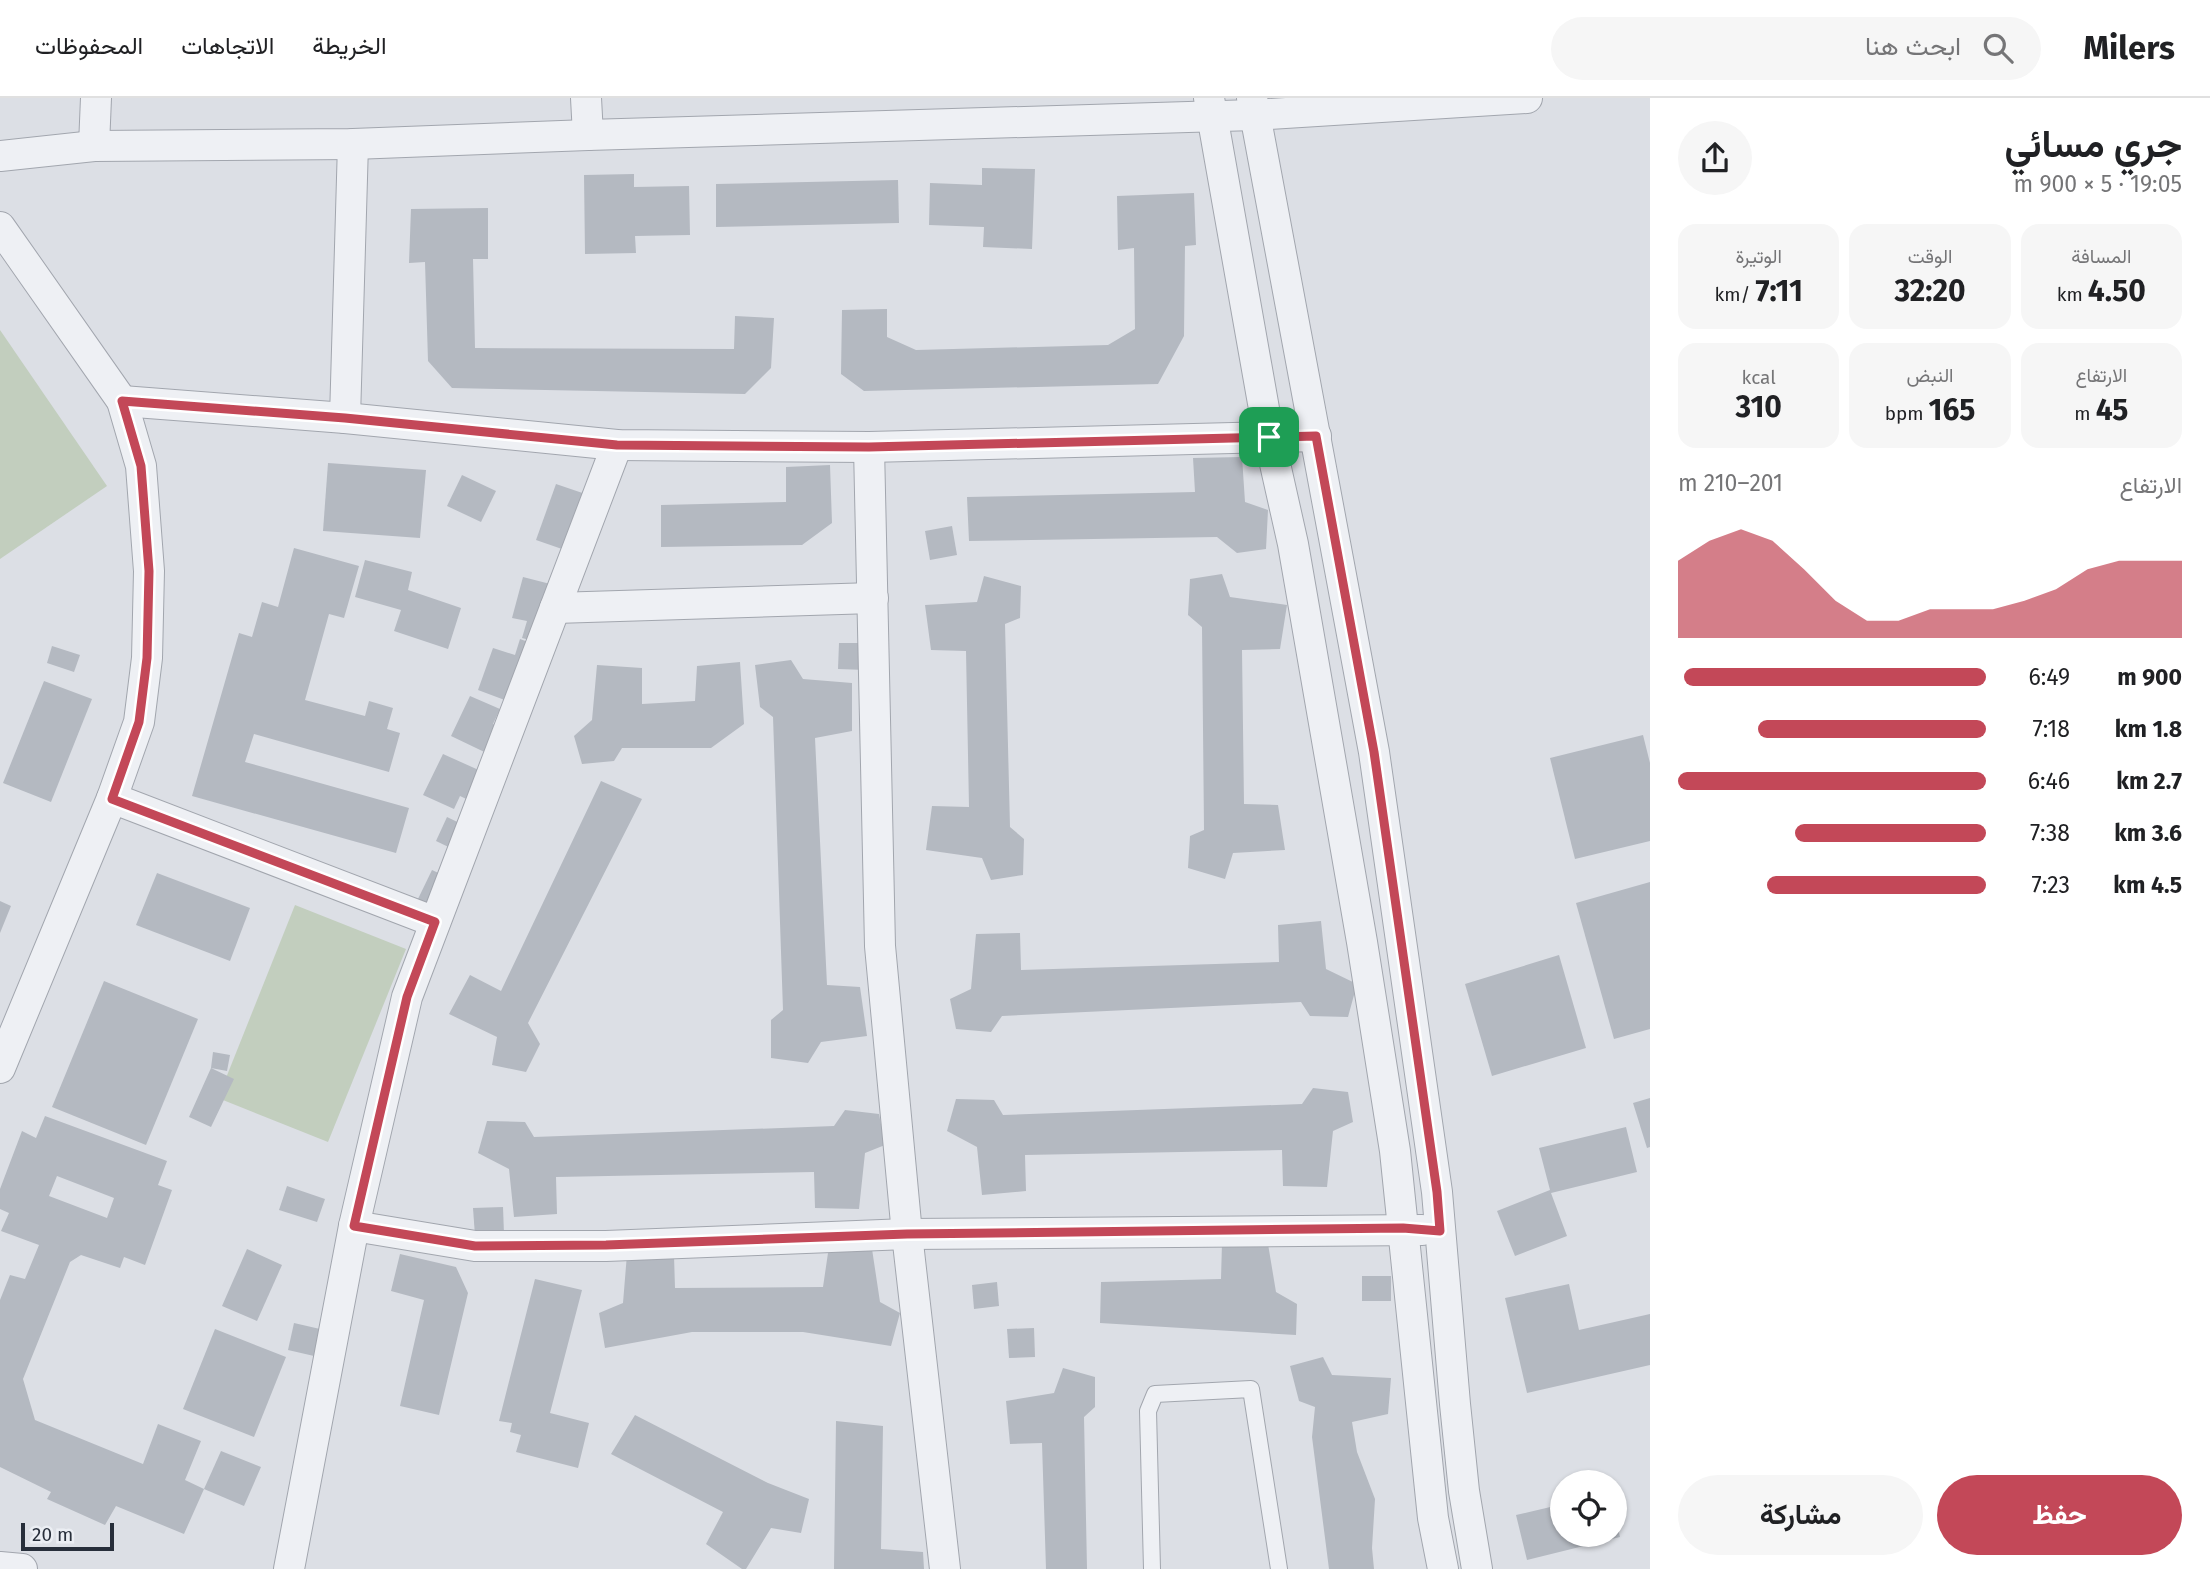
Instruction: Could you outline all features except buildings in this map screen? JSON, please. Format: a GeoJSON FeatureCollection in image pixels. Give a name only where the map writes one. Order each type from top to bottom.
{"type":"FeatureCollection","features":[{"type":"Feature","properties":{"kind":"street"},"geometry":{"type":"LineString","coordinates":[[94,146],[96,98]]}},
{"type":"Feature","properties":{"kind":"street"},"geometry":{"type":"LineString","coordinates":[[586,98],[588,135]]}},
{"type":"Feature","properties":{"kind":"street"},"geometry":{"type":"LineString","coordinates":[[0,156],[94,146],[353,144],[1210,107],[1527,98]]}},
{"type":"Feature","properties":{"kind":"street"},"geometry":{"type":"LineString","coordinates":[[1210,107],[1269,437],[1293,544],[1333,769],[1395,1151],[1433,1518],[1443,1569]]}},
{"type":"Feature","properties":{"kind":"street"},"geometry":{"type":"LineString","coordinates":[[1253,107],[1374,752],[1437,1192],[1459,1441],[1477,1569]]}},
{"type":"Feature","properties":{"kind":"street"},"geometry":{"type":"LineString","coordinates":[[345,418],[353,144]]}},
{"type":"Feature","properties":{"kind":"street"},"geometry":{"type":"LineString","coordinates":[[0,227],[122,401],[141,466],[149,571],[147,658],[139,722],[112,799],[0,1068]]}},
{"type":"Feature","properties":{"kind":"street"},"geometry":{"type":"LineString","coordinates":[[122,401],[345,418],[617,445],[869,447],[1316,436]]}},
{"type":"Feature","properties":{"kind":"street"},"geometry":{"type":"LineString","coordinates":[[289,1569],[354,1226],[407,997],[617,445]]}},
{"type":"Feature","properties":{"kind":"street"},"geometry":{"type":"LineString","coordinates":[[869,447],[880,946],[907,1234],[945,1569]]}},
{"type":"Feature","properties":{"kind":"street"},"geometry":{"type":"LineString","coordinates":[[555,608],[873,598]]}},
{"type":"Feature","properties":{"kind":"street"},"geometry":{"type":"LineString","coordinates":[[112,799],[435,922]]}},
{"type":"Feature","properties":{"kind":"street"},"geometry":{"type":"LineString","coordinates":[[354,1226],[475,1246],[606,1245],[907,1234],[1403,1228],[1440,1231]]}},
{"type":"Feature","properties":{"kind":"street"},"geometry":{"type":"LineString","coordinates":[[0,1567],[22,1569]]}},
{"type":"Feature","properties":{"kind":"lane"},"geometry":{"type":"LineString","coordinates":[[1152,1569],[1148,1411],[1155,1394],[1251,1390],[1279,1569]]}},
{"type":"Feature","properties":{"kind":"green space"},"geometry":{"type":"Polygon","coordinates":[[[0,330],[107,486],[0,559],[0,330]]]}},
{"type":"Feature","properties":{"kind":"green space"},"geometry":{"type":"Polygon","coordinates":[[[295,905],[406,949],[328,1142],[218,1098],[295,905]]]}},
{"type":"Feature","properties":{"kind":"route"},"geometry":{"type":"LineString","coordinates":[[122,401],[345,418],[617,445],[869,447],[1269,437],[1316,436],[1374,752],[1437,1192],[1440,1231],[1403,1228],[907,1234],[606,1245],[475,1246],[354,1226],[407,997],[435,922],[112,799],[139,722],[147,658],[149,571],[141,466],[122,401]]}}]}
